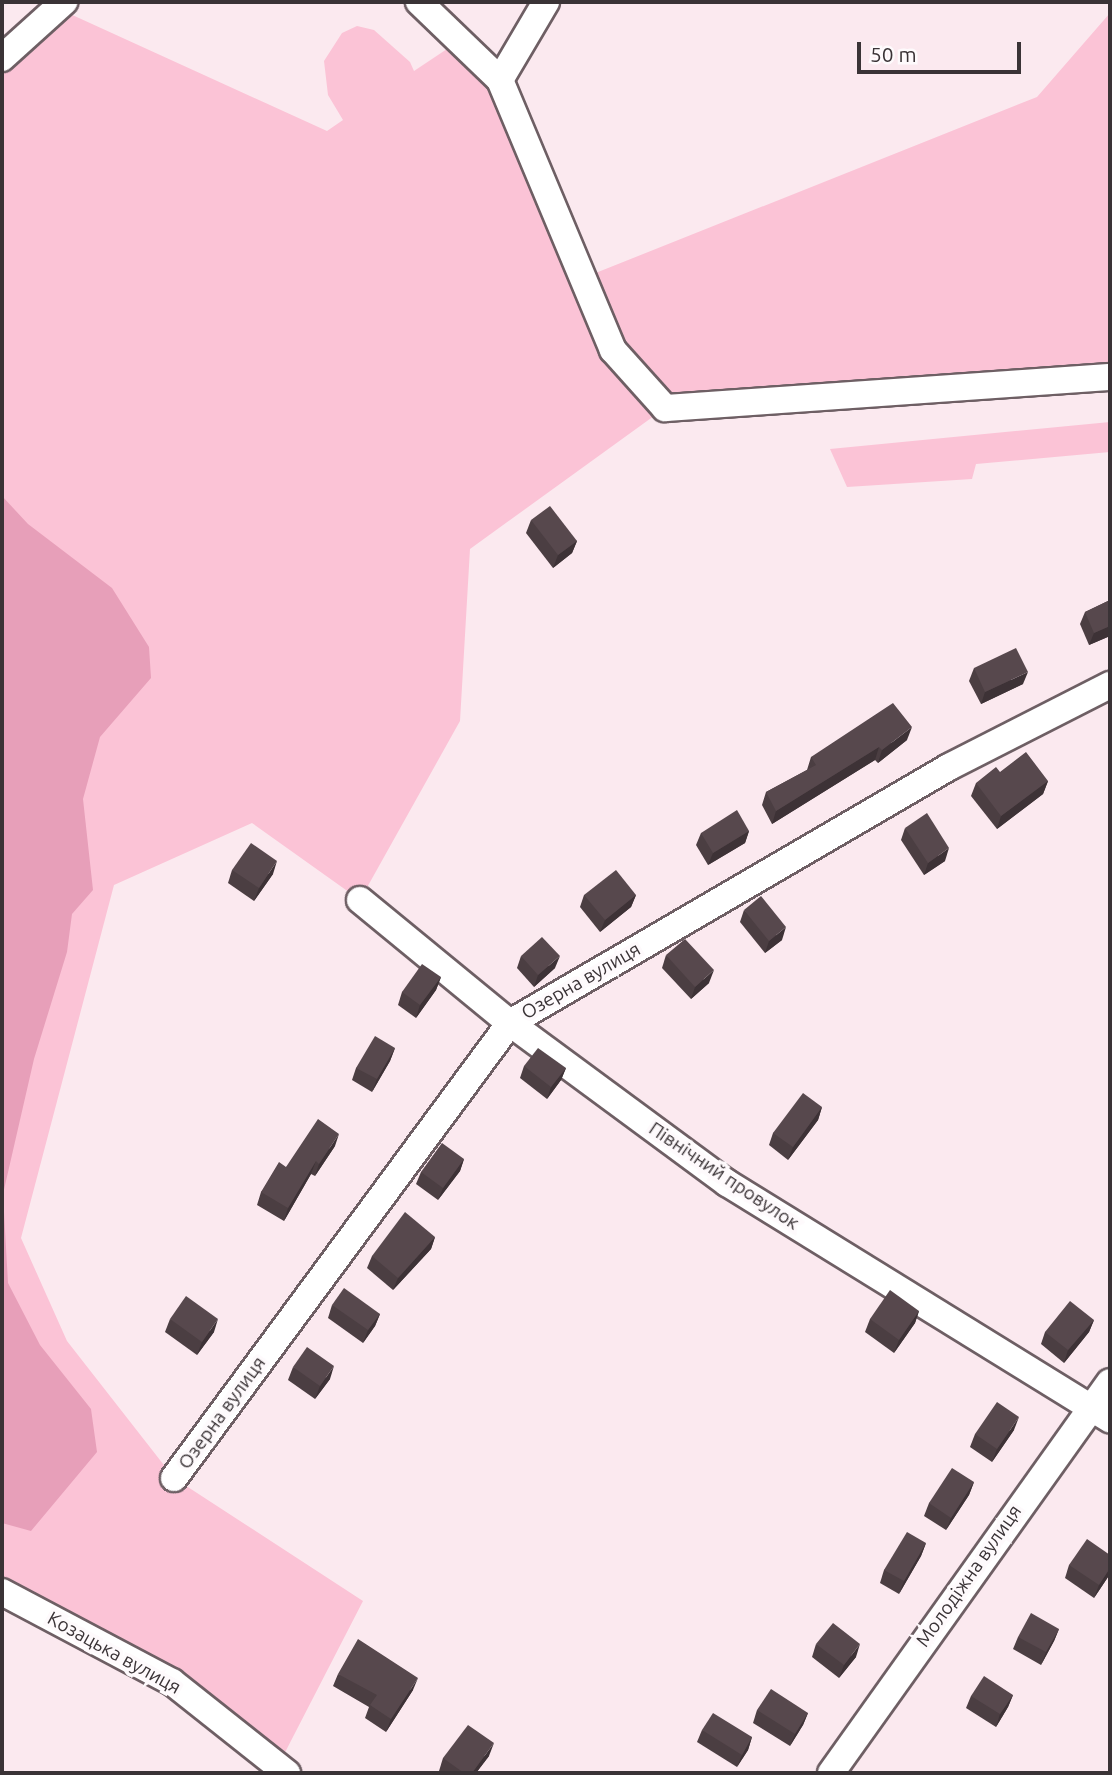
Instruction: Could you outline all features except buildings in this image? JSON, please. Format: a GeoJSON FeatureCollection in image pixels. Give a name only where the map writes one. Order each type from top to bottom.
{"type":"FeatureCollection","features":[{"type":"Feature","properties":{"kind":"street"},"geometry":{"type":"LineString","coordinates":[[2,58],[64,2]]}},
{"type":"Feature","properties":{"kind":"street"},"geometry":{"type":"LineString","coordinates":[[419,2],[500,80],[613,350],[665,408],[1110,377]]}},
{"type":"Feature","properties":{"kind":"street"},"geometry":{"type":"LineString","coordinates":[[500,80],[546,2]]}},
{"type":"Feature","properties":{"kind":"street","name":"Озерна вулиця"},"geometry":{"type":"LineString","coordinates":[[174,1478],[510,1023],[948,767],[1110,685]]}},
{"type":"Feature","properties":{"kind":"street","name":"Північний провулок"},"geometry":{"type":"LineString","coordinates":[[360,900],[510,1023],[727,1183],[1100,1413]]}},
{"type":"Feature","properties":{"kind":"street","name":"Молодіжна вулиця"},"geometry":{"type":"LineString","coordinates":[[831,1773],[1100,1413],[1110,1382]]}},
{"type":"Feature","properties":{"kind":"street","name":"Козацька вулиця"},"geometry":{"type":"LineString","coordinates":[[2,1592],[172,1682],[287,1773]]}},
{"type":"Feature","properties":{"kind":"shaded area"},"geometry":{"type":"Polygon","coordinates":[[[57,8],[327,131],[343,120],[328,95],[324,61],[342,33],[357,26],[374,30],[410,62],[414,71],[459,41],[500,80],[583,278],[1037,97],[1110,13],[1110,377],[665,408],[470,549],[460,721],[360,900],[252,823],[114,885],[21,1238],[67,1341],[174,1478],[363,1601],[278,1766],[172,1682],[2,1592],[2,58],[57,8]]]}},
{"type":"Feature","properties":{"kind":"shaded area"},"geometry":{"type":"Polygon","coordinates":[[[1110,422],[1110,452],[976,464],[972,479],[847,487],[830,449],[1110,422]]]}},
{"type":"Feature","properties":{"kind":"shaded area"},"geometry":{"type":"Polygon","coordinates":[[[2,496],[28,524],[112,588],[149,647],[151,678],[100,737],[83,799],[93,890],[72,914],[67,952],[34,1059],[3,1194],[8,1283],[40,1345],[91,1409],[97,1452],[31,1531],[2,1523],[2,496]]]}}]}
